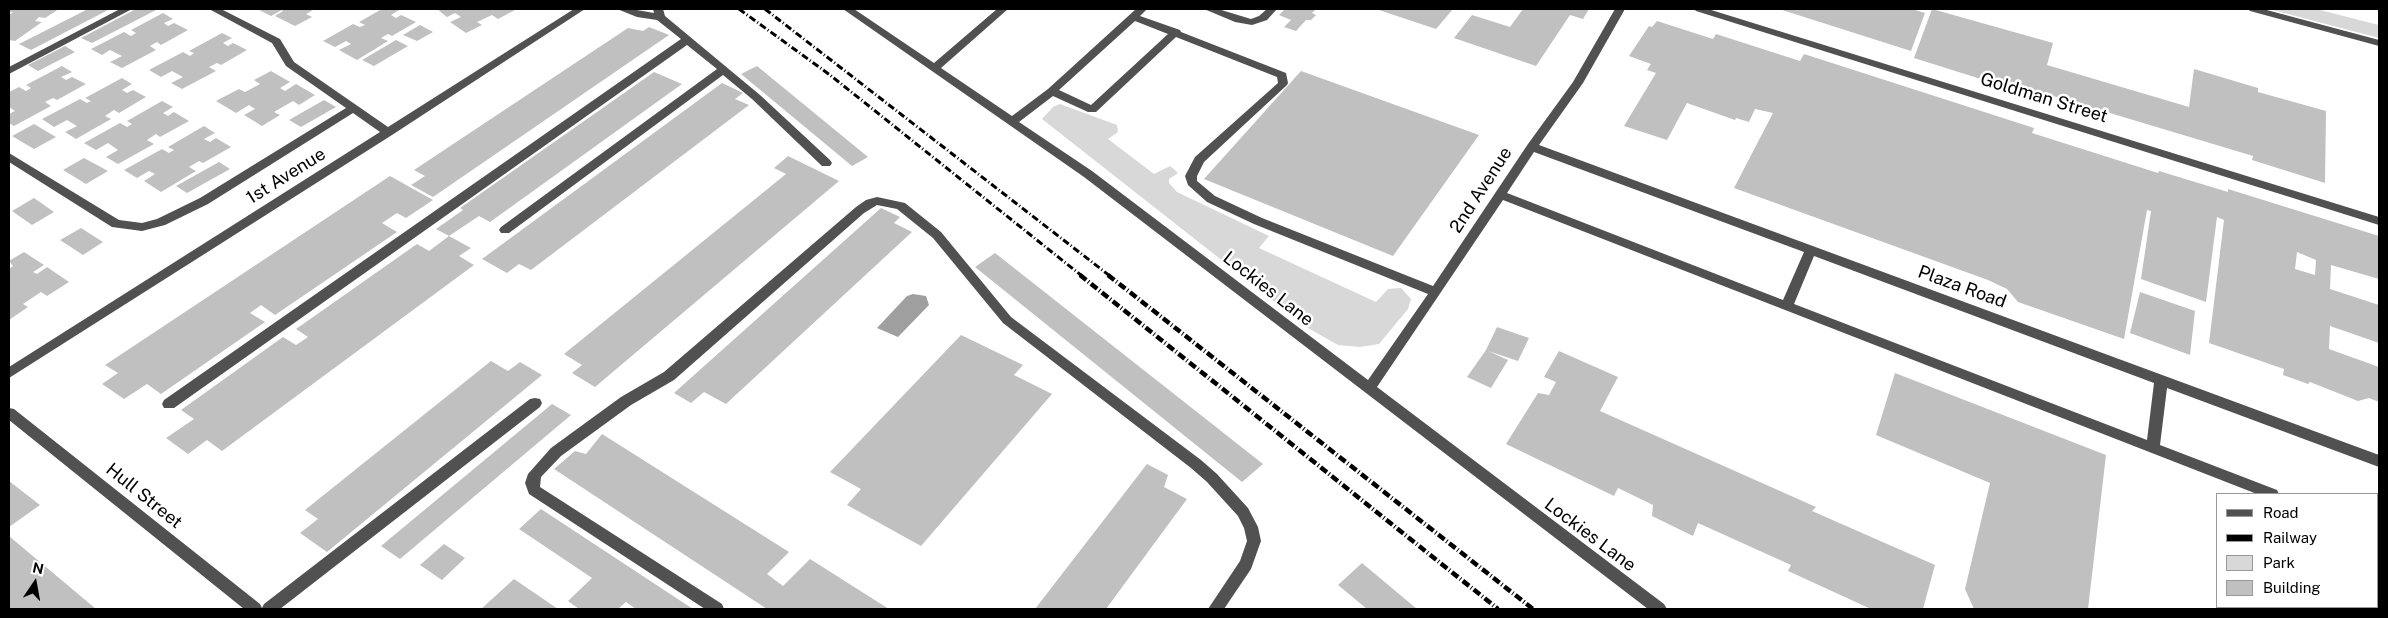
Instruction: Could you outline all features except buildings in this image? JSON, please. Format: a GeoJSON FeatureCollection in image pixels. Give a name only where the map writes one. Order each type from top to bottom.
{"type":"FeatureCollection","features":[{"type":"Feature","properties":{"kind":"street"},"geometry":{"type":"LineString","coordinates":[[9,71],[127,9]]}},
{"type":"Feature","properties":{"kind":"street"},"geometry":{"type":"LineString","coordinates":[[214,9],[276,41],[290,64],[388,132]]}},
{"type":"Feature","properties":{"kind":"street","name":"1st Avenue"},"geometry":{"type":"LineString","coordinates":[[9,373],[580,9]]}},
{"type":"Feature","properties":{"kind":"street"},"geometry":{"type":"LineString","coordinates":[[622,9],[641,15],[659,13],[724,68],[826,163]]}},
{"type":"Feature","properties":{"kind":"street","name":"Lockies Lane"},"geometry":{"type":"LineString","coordinates":[[848,9],[1013,121],[1142,214],[1659,609]]}},
{"type":"Feature","properties":{"kind":"street"},"geometry":{"type":"LineString","coordinates":[[935,68],[1003,9]]}},
{"type":"Feature","properties":{"kind":"street"},"geometry":{"type":"LineString","coordinates":[[1013,121],[1052,91],[1142,9]]}},
{"type":"Feature","properties":{"kind":"street"},"geometry":{"type":"LineString","coordinates":[[1210,9],[1239,20],[1252,22],[1263,18],[1272,9]]}},
{"type":"Feature","properties":{"kind":"street","name":"2nd Avenue"},"geometry":{"type":"LineString","coordinates":[[1369,389],[1532,147],[1578,83],[1620,9]]}},
{"type":"Feature","properties":{"kind":"street","name":"Goldman Street"},"geometry":{"type":"LineString","coordinates":[[1699,9],[2379,221]]}},
{"type":"Feature","properties":{"kind":"street"},"geometry":{"type":"LineString","coordinates":[[2254,9],[2379,43]]}},
{"type":"Feature","properties":{"kind":"street"},"geometry":{"type":"LineString","coordinates":[[1133,17],[1176,32],[1282,75],[1283,83],[1199,160],[1191,176],[1192,182],[1211,198],[1258,221],[1436,292]]}},
{"type":"Feature","properties":{"kind":"street"},"geometry":{"type":"LineString","coordinates":[[1052,91],[1092,110],[1176,32]]}},
{"type":"Feature","properties":{"kind":"street"},"geometry":{"type":"LineString","coordinates":[[169,404],[688,39]]}},
{"type":"Feature","properties":{"kind":"street"},"geometry":{"type":"LineString","coordinates":[[504,230],[724,68]]}},
{"type":"Feature","properties":{"kind":"street"},"geometry":{"type":"LineString","coordinates":[[9,158],[116,224],[142,227],[162,222],[204,201],[354,108]]}},
{"type":"Feature","properties":{"kind":"street","name":"Plaza Road"},"geometry":{"type":"LineString","coordinates":[[1532,147],[2379,461]]}},
{"type":"Feature","properties":{"kind":"street"},"geometry":{"type":"LineString","coordinates":[[1500,195],[2269,493]]}},
{"type":"Feature","properties":{"kind":"street"},"geometry":{"type":"LineString","coordinates":[[717,609],[534,490],[532,483],[535,474],[556,452],[626,401],[669,376],[860,210],[870,203],[877,201],[901,206],[912,213],[937,235],[1007,320],[1212,478],[1243,512],[1251,528],[1254,541],[1246,564],[1216,609]]}},
{"type":"Feature","properties":{"kind":"street"},"geometry":{"type":"LineString","coordinates":[[1787,306],[1810,250]]}},
{"type":"Feature","properties":{"kind":"street"},"geometry":{"type":"LineString","coordinates":[[2153,448],[2161,381]]}},
{"type":"Feature","properties":{"kind":"street"},"geometry":{"type":"LineString","coordinates":[[269,609],[535,403]]}},
{"type":"Feature","properties":{"kind":"street","name":"Hull Street"},"geometry":{"type":"LineString","coordinates":[[9,413],[255,609]]}},
{"type":"Feature","properties":{"kind":"green space"},"geometry":{"type":"Polygon","coordinates":[[[2269,9],[2316,9],[2379,25],[2379,38],[2269,9]]]}},
{"type":"Feature","properties":{"kind":"green space"},"geometry":{"type":"Polygon","coordinates":[[[1060,104],[1117,125],[1118,132],[1108,139],[1154,174],[1170,166],[1178,173],[1169,179],[1169,183],[1177,192],[1269,236],[1259,248],[1376,302],[1388,289],[1401,288],[1411,299],[1408,309],[1379,344],[1360,347],[1338,345],[1308,328],[1042,119],[1053,107],[1060,104]]]}},
{"type":"Feature","properties":{"kind":"shaded area"},"geometry":{"type":"Polygon","coordinates":[[[913,294],[926,296],[929,305],[898,337],[877,328],[907,296],[913,294]]]}},
{"type":"Feature","properties":{"kind":"railway"},"geometry":{"type":"LineString","coordinates":[[739,9],[830,75],[1082,276]]}},
{"type":"Feature","properties":{"kind":"railway"},"geometry":{"type":"LineString","coordinates":[[765,9],[1110,276]]}},
{"type":"Feature","properties":{"kind":"railway"},"geometry":{"type":"LineString","coordinates":[[1080,275],[1498,609]]}},
{"type":"Feature","properties":{"kind":"railway"},"geometry":{"type":"LineString","coordinates":[[1108,275],[1533,609]]}}]}
